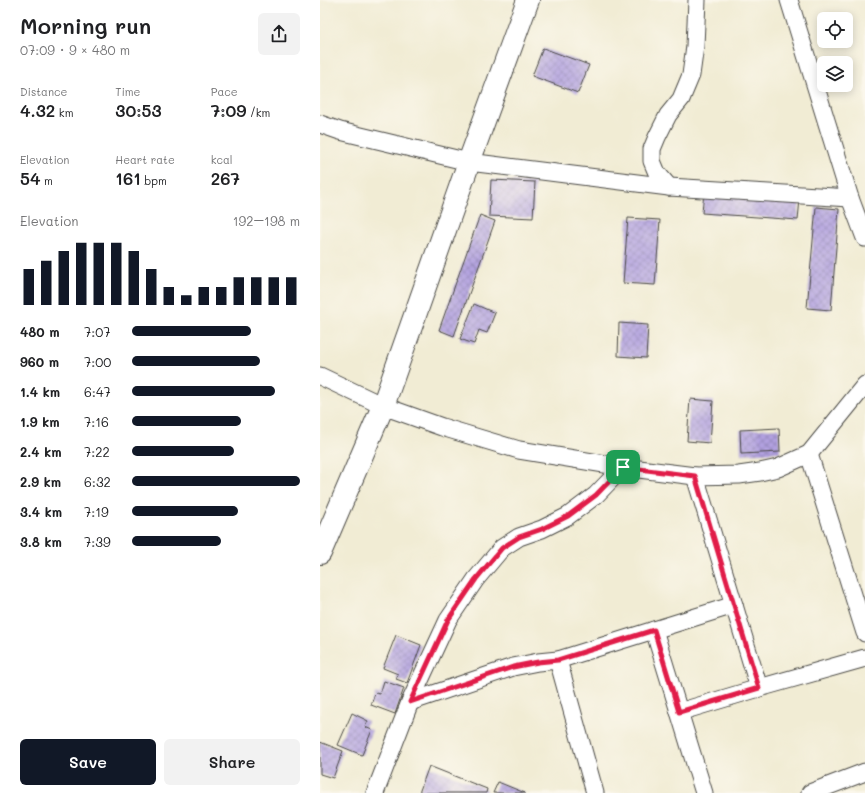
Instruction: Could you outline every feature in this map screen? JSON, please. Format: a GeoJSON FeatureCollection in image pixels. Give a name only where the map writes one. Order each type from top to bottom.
{"type":"FeatureCollection","features":[{"type":"Feature","properties":{"kind":"main road"},"geometry":{"type":"LineString","coordinates":[[320,553],[383,406],[528,0]]}},
{"type":"Feature","properties":{"kind":"street"},"geometry":{"type":"LineString","coordinates":[[669,187],[657,173],[652,161],[652,149],[668,115],[681,99],[691,75],[695,46],[697,0]]}},
{"type":"Feature","properties":{"kind":"street"},"geometry":{"type":"LineString","coordinates":[[789,0],[850,198],[865,238]]}},
{"type":"Feature","properties":{"kind":"street"},"geometry":{"type":"LineString","coordinates":[[320,124],[340,131],[469,162],[669,187],[850,198]]}},
{"type":"Feature","properties":{"kind":"street"},"geometry":{"type":"LineString","coordinates":[[320,376],[383,406],[442,427],[519,450],[623,467],[695,476],[760,472],[778,468],[809,454],[865,385]]}},
{"type":"Feature","properties":{"kind":"street"},"geometry":{"type":"LineString","coordinates":[[809,454],[865,633]]}},
{"type":"Feature","properties":{"kind":"street"},"geometry":{"type":"LineString","coordinates":[[375,793],[410,702],[448,620],[476,579],[502,548],[519,537],[542,529],[568,516],[596,495],[623,467]]}},
{"type":"Feature","properties":{"kind":"street"},"geometry":{"type":"LineString","coordinates":[[695,476],[759,688]]}},
{"type":"Feature","properties":{"kind":"street"},"geometry":{"type":"LineString","coordinates":[[410,702],[513,667],[558,660],[734,605]]}},
{"type":"Feature","properties":{"kind":"street"},"geometry":{"type":"LineString","coordinates":[[654,630],[704,793]]}},
{"type":"Feature","properties":{"kind":"street"},"geometry":{"type":"LineString","coordinates":[[679,712],[865,658]]}},
{"type":"Feature","properties":{"kind":"street"},"geometry":{"type":"LineString","coordinates":[[558,660],[595,793]]}},
{"type":"Feature","properties":{"kind":"street"},"geometry":{"type":"LineString","coordinates":[[810,793],[865,772]]}},
{"type":"Feature","properties":{"kind":"building"},"geometry":{"type":"Polygon","coordinates":[[[543,48],[589,65],[578,93],[532,76],[543,48]]]}},
{"type":"Feature","properties":{"kind":"building"},"geometry":{"type":"Polygon","coordinates":[[[491,180],[535,182],[533,218],[489,216],[491,180]]]}},
{"type":"Feature","properties":{"kind":"building"},"geometry":{"type":"Polygon","coordinates":[[[704,192],[800,199],[798,220],[702,213],[704,192]]]}},
{"type":"Feature","properties":{"kind":"building"},"geometry":{"type":"Polygon","coordinates":[[[816,207],[839,209],[831,310],[807,308],[816,207]]]}},
{"type":"Feature","properties":{"kind":"building"},"geometry":{"type":"Polygon","coordinates":[[[480,215],[495,221],[454,336],[439,330],[480,215]]]}},
{"type":"Feature","properties":{"kind":"building"},"geometry":{"type":"Polygon","coordinates":[[[628,218],[660,220],[655,285],[623,283],[628,218]]]}},
{"type":"Feature","properties":{"kind":"building"},"geometry":{"type":"Polygon","coordinates":[[[474,304],[495,313],[487,333],[479,330],[474,344],[460,339],[474,304]]]}},
{"type":"Feature","properties":{"kind":"building"},"geometry":{"type":"Polygon","coordinates":[[[619,323],[648,325],[646,358],[618,356],[619,323]]]}},
{"type":"Feature","properties":{"kind":"building"},"geometry":{"type":"Polygon","coordinates":[[[690,399],[713,401],[710,443],[687,441],[690,399]]]}},
{"type":"Feature","properties":{"kind":"building"},"geometry":{"type":"Polygon","coordinates":[[[779,428],[780,452],[741,454],[740,430],[779,428]]]}},
{"type":"Feature","properties":{"kind":"building"},"geometry":{"type":"Polygon","coordinates":[[[396,635],[421,645],[407,683],[396,679],[398,674],[383,668],[396,635]]]}},
{"type":"Feature","properties":{"kind":"building"},"geometry":{"type":"Polygon","coordinates":[[[384,681],[404,688],[395,714],[371,705],[375,693],[380,694],[384,681]]]}},
{"type":"Feature","properties":{"kind":"building"},"geometry":{"type":"Polygon","coordinates":[[[352,713],[368,721],[365,727],[372,730],[362,755],[338,745],[352,713]]]}},
{"type":"Feature","properties":{"kind":"building"},"geometry":{"type":"Polygon","coordinates":[[[320,742],[343,751],[333,778],[320,774],[320,742]]]}},
{"type":"Feature","properties":{"kind":"building"},"geometry":{"type":"Polygon","coordinates":[[[429,766],[487,789],[486,793],[419,793],[429,766]]]}},
{"type":"Feature","properties":{"kind":"building"},"geometry":{"type":"Polygon","coordinates":[[[498,782],[525,793],[493,793],[498,782]]]}},
{"type":"Feature","properties":{"kind":"route"},"geometry":{"type":"LineString","coordinates":[[623,467],[695,476],[759,688],[679,712],[654,630],[558,660],[513,667],[410,702],[448,620],[476,579],[502,548],[519,537],[542,529],[568,516],[596,495],[623,467]]}}]}
